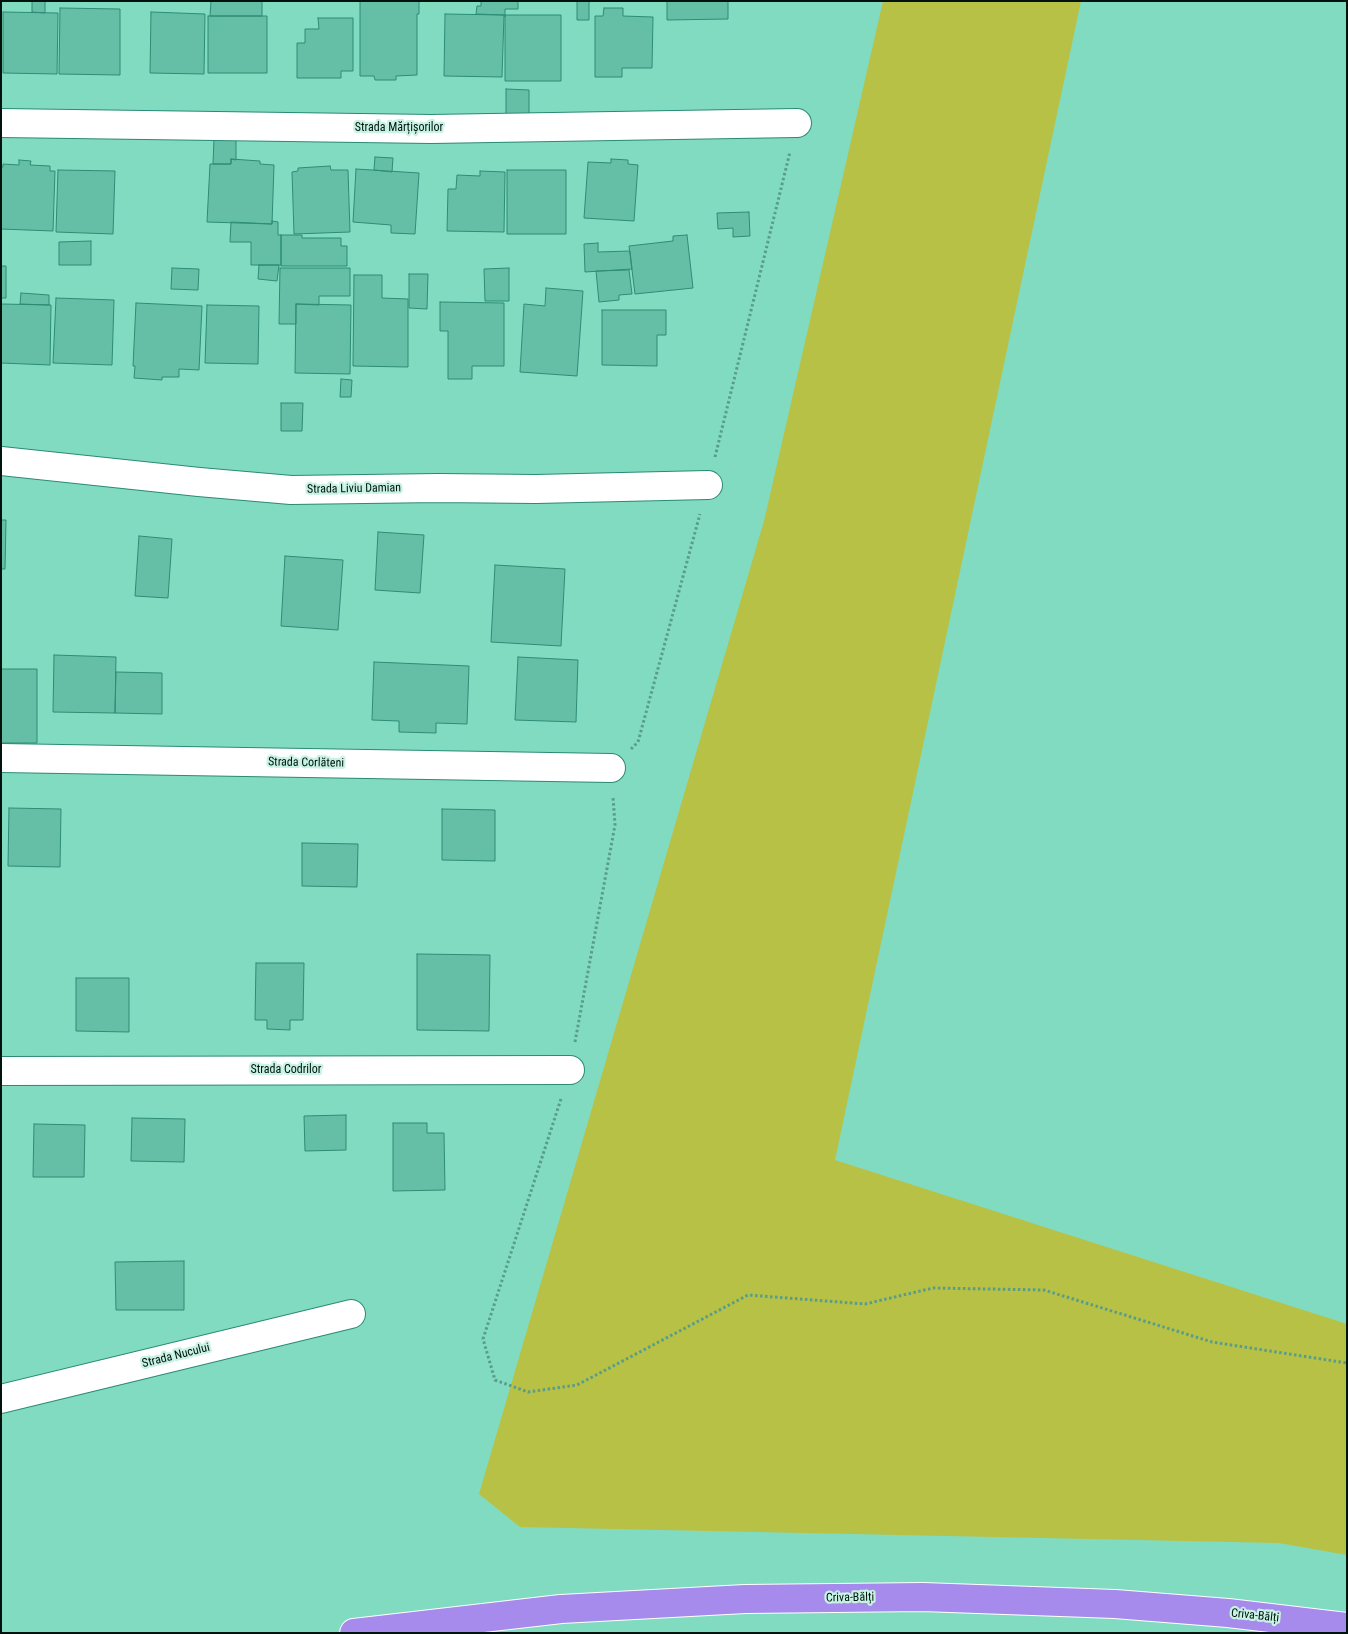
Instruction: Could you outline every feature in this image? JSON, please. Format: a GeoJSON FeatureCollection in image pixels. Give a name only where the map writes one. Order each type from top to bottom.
{"type":"FeatureCollection","features":[{"type":"Feature","properties":{"kind":"highway","name":"Criva-Bălți"},"geometry":{"type":"LineString","coordinates":[[354,1633],[571,1609],[745,1599],[923,1597],[1115,1604],[1228,1613],[1347,1627]]}},
{"type":"Feature","properties":{"kind":"street","name":"Strada Mărțișorilor"},"geometry":{"type":"LineString","coordinates":[[1,123],[432,129],[797,123]]}},
{"type":"Feature","properties":{"kind":"street","name":"Strada Liviu Damian"},"geometry":{"type":"LineString","coordinates":[[1,461],[291,490],[536,489],[708,485]]}},
{"type":"Feature","properties":{"kind":"street","name":"Strada Corlăteni"},"geometry":{"type":"LineString","coordinates":[[1,758],[612,768]]}},
{"type":"Feature","properties":{"kind":"street","name":"Strada Codrilor"},"geometry":{"type":"LineString","coordinates":[[1,1071],[570,1070]]}},
{"type":"Feature","properties":{"kind":"street","name":"Strada Nucului"},"geometry":{"type":"LineString","coordinates":[[1,1399],[351,1314]]}},
{"type":"Feature","properties":{"kind":"path"},"geometry":{"type":"LineString","coordinates":[[797,123],[708,485],[638,742],[612,768],[615,825],[570,1070],[483,1339],[495,1380],[528,1392],[578,1385],[748,1296],[865,1304],[933,1288],[1044,1290],[1212,1342],[1347,1363]]}},
{"type":"Feature","properties":{"kind":"green space"},"geometry":{"type":"Polygon","coordinates":[[[883,1],[1081,1],[835,1160],[1347,1324],[1347,1555],[1279,1543],[520,1527],[479,1494],[764,521],[883,1]]]}},
{"type":"Feature","properties":{"kind":"building"},"geometry":{"type":"Polygon","coordinates":[[[32,1],[45,1],[45,13],[32,12],[32,1]]]}},
{"type":"Feature","properties":{"kind":"building"},"geometry":{"type":"Polygon","coordinates":[[[211,1],[262,1],[262,16],[210,16],[211,1]]]}},
{"type":"Feature","properties":{"kind":"building"},"geometry":{"type":"Polygon","coordinates":[[[360,1],[419,1],[419,14],[417,14],[417,75],[396,76],[396,80],[375,80],[374,76],[360,76],[360,1]]]}},
{"type":"Feature","properties":{"kind":"building"},"geometry":{"type":"Polygon","coordinates":[[[481,1],[518,1],[518,9],[505,9],[505,17],[504,15],[476,14],[477,6],[481,6],[481,1]]]}},
{"type":"Feature","properties":{"kind":"building"},"geometry":{"type":"Polygon","coordinates":[[[577,1],[589,1],[589,20],[577,20],[577,1]]]}},
{"type":"Feature","properties":{"kind":"building"},"geometry":{"type":"Polygon","coordinates":[[[667,1],[728,1],[728,19],[667,20],[667,1]]]}},
{"type":"Feature","properties":{"kind":"building"},"geometry":{"type":"Polygon","coordinates":[[[60,8],[120,9],[120,75],[59,74],[60,8]]]}},
{"type":"Feature","properties":{"kind":"building"},"geometry":{"type":"Polygon","coordinates":[[[604,8],[623,8],[623,16],[653,17],[652,68],[622,68],[622,77],[595,77],[595,16],[603,16],[604,8]]]}},
{"type":"Feature","properties":{"kind":"building"},"geometry":{"type":"Polygon","coordinates":[[[3,12],[58,13],[57,74],[3,73],[3,12]]]}},
{"type":"Feature","properties":{"kind":"building"},"geometry":{"type":"Polygon","coordinates":[[[151,12],[205,14],[204,74],[150,73],[151,12]]]}},
{"type":"Feature","properties":{"kind":"building"},"geometry":{"type":"Polygon","coordinates":[[[445,14],[504,15],[502,77],[444,76],[445,14]]]}},
{"type":"Feature","properties":{"kind":"building"},"geometry":{"type":"Polygon","coordinates":[[[505,15],[561,15],[561,81],[505,81],[505,15]]]}},
{"type":"Feature","properties":{"kind":"building"},"geometry":{"type":"Polygon","coordinates":[[[208,16],[267,16],[267,73],[208,73],[208,16]]]}},
{"type":"Feature","properties":{"kind":"building"},"geometry":{"type":"Polygon","coordinates":[[[318,18],[353,18],[353,71],[341,71],[341,78],[297,78],[297,43],[305,43],[305,29],[319,29],[318,18]]]}},
{"type":"Feature","properties":{"kind":"building"},"geometry":{"type":"Polygon","coordinates":[[[506,89],[529,90],[529,114],[506,114],[506,89]]]}},
{"type":"Feature","properties":{"kind":"building"},"geometry":{"type":"Polygon","coordinates":[[[214,139],[236,139],[236,160],[231,159],[231,164],[213,164],[214,139]]]}},
{"type":"Feature","properties":{"kind":"building"},"geometry":{"type":"Polygon","coordinates":[[[375,157],[393,158],[392,172],[374,170],[375,157]]]}},
{"type":"Feature","properties":{"kind":"building"},"geometry":{"type":"Polygon","coordinates":[[[231,159],[260,161],[260,164],[274,165],[272,224],[207,222],[210,164],[231,164],[231,159]]]}},
{"type":"Feature","properties":{"kind":"building"},"geometry":{"type":"Polygon","coordinates":[[[611,159],[628,160],[628,164],[638,165],[634,221],[584,218],[588,162],[611,163],[611,159]]]}},
{"type":"Feature","properties":{"kind":"building"},"geometry":{"type":"Polygon","coordinates":[[[19,160],[31,161],[30,165],[50,166],[50,171],[55,171],[53,231],[1,229],[1,167],[3,167],[3,164],[19,165],[19,160]]]}},
{"type":"Feature","properties":{"kind":"building"},"geometry":{"type":"Polygon","coordinates":[[[330,166],[331,170],[348,170],[350,232],[294,234],[292,172],[298,171],[298,168],[330,166]]]}},
{"type":"Feature","properties":{"kind":"building"},"geometry":{"type":"Polygon","coordinates":[[[356,169],[419,173],[415,234],[391,233],[391,225],[353,222],[356,169]]]}},
{"type":"Feature","properties":{"kind":"building"},"geometry":{"type":"Polygon","coordinates":[[[58,170],[115,171],[113,234],[56,232],[58,170]]]}},
{"type":"Feature","properties":{"kind":"building"},"geometry":{"type":"Polygon","coordinates":[[[507,170],[566,170],[566,234],[507,234],[507,170]]]}},
{"type":"Feature","properties":{"kind":"building"},"geometry":{"type":"Polygon","coordinates":[[[480,171],[505,172],[504,232],[447,231],[448,189],[456,189],[457,175],[480,176],[480,171]]]}},
{"type":"Feature","properties":{"kind":"building"},"geometry":{"type":"Polygon","coordinates":[[[749,212],[750,236],[733,237],[733,228],[718,229],[717,213],[749,212]]]}},
{"type":"Feature","properties":{"kind":"building"},"geometry":{"type":"Polygon","coordinates":[[[272,221],[278,222],[278,235],[281,235],[281,265],[251,265],[251,242],[230,242],[231,222],[272,224],[272,221]]]}},
{"type":"Feature","properties":{"kind":"building"},"geometry":{"type":"Polygon","coordinates":[[[281,235],[302,235],[302,238],[341,238],[341,246],[347,246],[347,266],[281,266],[281,235]]]}},
{"type":"Feature","properties":{"kind":"building"},"geometry":{"type":"Polygon","coordinates":[[[687,235],[693,288],[635,294],[629,246],[673,241],[673,236],[687,235]]]}},
{"type":"Feature","properties":{"kind":"building"},"geometry":{"type":"Polygon","coordinates":[[[91,241],[91,265],[59,265],[59,242],[91,241]]]}},
{"type":"Feature","properties":{"kind":"building"},"geometry":{"type":"Polygon","coordinates":[[[598,243],[598,252],[630,251],[632,269],[585,272],[584,244],[598,243]]]}},
{"type":"Feature","properties":{"kind":"building"},"geometry":{"type":"Polygon","coordinates":[[[259,265],[279,265],[277,281],[258,279],[259,265]]]}},
{"type":"Feature","properties":{"kind":"building"},"geometry":{"type":"Polygon","coordinates":[[[1,266],[6,266],[6,298],[1,298],[1,266]]]}},
{"type":"Feature","properties":{"kind":"building"},"geometry":{"type":"Polygon","coordinates":[[[172,268],[199,269],[198,290],[171,289],[172,268]]]}},
{"type":"Feature","properties":{"kind":"building"},"geometry":{"type":"Polygon","coordinates":[[[280,268],[350,268],[350,296],[319,296],[319,305],[296,304],[296,324],[279,324],[280,268]]]}},
{"type":"Feature","properties":{"kind":"building"},"geometry":{"type":"Polygon","coordinates":[[[509,268],[509,301],[485,301],[484,269],[509,268]]]}},
{"type":"Feature","properties":{"kind":"building"},"geometry":{"type":"Polygon","coordinates":[[[629,270],[632,294],[619,295],[619,300],[599,302],[596,271],[629,270]]]}},
{"type":"Feature","properties":{"kind":"building"},"geometry":{"type":"Polygon","coordinates":[[[409,274],[428,274],[427,309],[409,308],[409,274]]]}},
{"type":"Feature","properties":{"kind":"building"},"geometry":{"type":"Polygon","coordinates":[[[354,275],[382,275],[382,298],[408,299],[408,367],[353,366],[354,275]]]}},
{"type":"Feature","properties":{"kind":"building"},"geometry":{"type":"Polygon","coordinates":[[[546,288],[583,291],[577,376],[520,372],[524,304],[545,306],[546,288]]]}},
{"type":"Feature","properties":{"kind":"building"},"geometry":{"type":"Polygon","coordinates":[[[21,293],[49,295],[49,305],[20,304],[21,293]]]}},
{"type":"Feature","properties":{"kind":"building"},"geometry":{"type":"Polygon","coordinates":[[[56,298],[114,300],[112,365],[53,363],[56,298]]]}},
{"type":"Feature","properties":{"kind":"building"},"geometry":{"type":"Polygon","coordinates":[[[440,302],[504,303],[504,366],[472,366],[472,379],[448,379],[448,331],[440,331],[440,302]]]}},
{"type":"Feature","properties":{"kind":"building"},"geometry":{"type":"Polygon","coordinates":[[[136,303],[202,306],[199,370],[179,369],[179,377],[162,377],[162,380],[134,378],[136,303]]]}},
{"type":"Feature","properties":{"kind":"building"},"geometry":{"type":"Polygon","coordinates":[[[1,304],[51,305],[50,365],[1,363],[1,304]]]}},
{"type":"Feature","properties":{"kind":"building"},"geometry":{"type":"Polygon","coordinates":[[[296,304],[351,305],[350,374],[295,373],[296,304]]]}},
{"type":"Feature","properties":{"kind":"building"},"geometry":{"type":"Polygon","coordinates":[[[207,305],[259,306],[258,364],[205,363],[207,305]]]}},
{"type":"Feature","properties":{"kind":"building"},"geometry":{"type":"Polygon","coordinates":[[[602,310],[666,310],[666,335],[657,335],[657,366],[602,365],[602,310]]]}},
{"type":"Feature","properties":{"kind":"building"},"geometry":{"type":"Polygon","coordinates":[[[341,379],[352,380],[351,397],[340,397],[341,379]]]}},
{"type":"Feature","properties":{"kind":"building"},"geometry":{"type":"Polygon","coordinates":[[[281,403],[303,403],[302,431],[281,431],[281,403]]]}},
{"type":"Feature","properties":{"kind":"building"},"geometry":{"type":"Polygon","coordinates":[[[1,520],[6,520],[5,569],[1,569],[1,520]]]}},
{"type":"Feature","properties":{"kind":"building"},"geometry":{"type":"Polygon","coordinates":[[[378,532],[424,535],[420,593],[375,590],[378,532]]]}},
{"type":"Feature","properties":{"kind":"building"},"geometry":{"type":"Polygon","coordinates":[[[139,536],[172,539],[168,598],[135,596],[139,536]]]}},
{"type":"Feature","properties":{"kind":"building"},"geometry":{"type":"Polygon","coordinates":[[[285,556],[343,560],[338,630],[281,626],[285,556]]]}},
{"type":"Feature","properties":{"kind":"building"},"geometry":{"type":"Polygon","coordinates":[[[495,565],[565,569],[561,646],[491,642],[495,565]]]}},
{"type":"Feature","properties":{"kind":"building"},"geometry":{"type":"Polygon","coordinates":[[[54,655],[116,657],[115,713],[53,712],[54,655]]]}},
{"type":"Feature","properties":{"kind":"building"},"geometry":{"type":"Polygon","coordinates":[[[518,657],[578,660],[576,722],[515,720],[518,657]]]}},
{"type":"Feature","properties":{"kind":"building"},"geometry":{"type":"Polygon","coordinates":[[[374,662],[469,666],[467,724],[436,723],[436,733],[399,732],[399,721],[372,720],[374,662]]]}},
{"type":"Feature","properties":{"kind":"building"},"geometry":{"type":"Polygon","coordinates":[[[1,669],[37,669],[37,743],[1,743],[1,669]]]}},
{"type":"Feature","properties":{"kind":"building"},"geometry":{"type":"Polygon","coordinates":[[[116,672],[162,673],[162,714],[115,713],[116,672]]]}},
{"type":"Feature","properties":{"kind":"building"},"geometry":{"type":"Polygon","coordinates":[[[9,808],[61,809],[60,867],[8,866],[9,808]]]}},
{"type":"Feature","properties":{"kind":"building"},"geometry":{"type":"Polygon","coordinates":[[[442,809],[495,810],[495,861],[442,860],[442,809]]]}},
{"type":"Feature","properties":{"kind":"building"},"geometry":{"type":"Polygon","coordinates":[[[302,843],[358,844],[357,887],[302,886],[302,843]]]}},
{"type":"Feature","properties":{"kind":"building"},"geometry":{"type":"Polygon","coordinates":[[[417,954],[490,955],[489,1031],[417,1030],[417,954]]]}},
{"type":"Feature","properties":{"kind":"building"},"geometry":{"type":"Polygon","coordinates":[[[256,963],[304,963],[303,1020],[290,1020],[290,1030],[267,1029],[267,1020],[255,1020],[256,963]]]}},
{"type":"Feature","properties":{"kind":"building"},"geometry":{"type":"Polygon","coordinates":[[[76,978],[129,978],[129,1032],[76,1031],[76,978]]]}},
{"type":"Feature","properties":{"kind":"building"},"geometry":{"type":"Polygon","coordinates":[[[346,1115],[346,1150],[305,1151],[304,1116],[346,1115]]]}},
{"type":"Feature","properties":{"kind":"building"},"geometry":{"type":"Polygon","coordinates":[[[132,1118],[185,1119],[184,1162],[131,1161],[132,1118]]]}},
{"type":"Feature","properties":{"kind":"building"},"geometry":{"type":"Polygon","coordinates":[[[393,1123],[427,1123],[427,1133],[444,1133],[445,1190],[393,1191],[393,1123]]]}},
{"type":"Feature","properties":{"kind":"building"},"geometry":{"type":"Polygon","coordinates":[[[34,1124],[85,1125],[84,1177],[33,1177],[34,1124]]]}},
{"type":"Feature","properties":{"kind":"building"},"geometry":{"type":"Polygon","coordinates":[[[184,1261],[184,1310],[116,1310],[115,1262],[184,1261]]]}}]}
